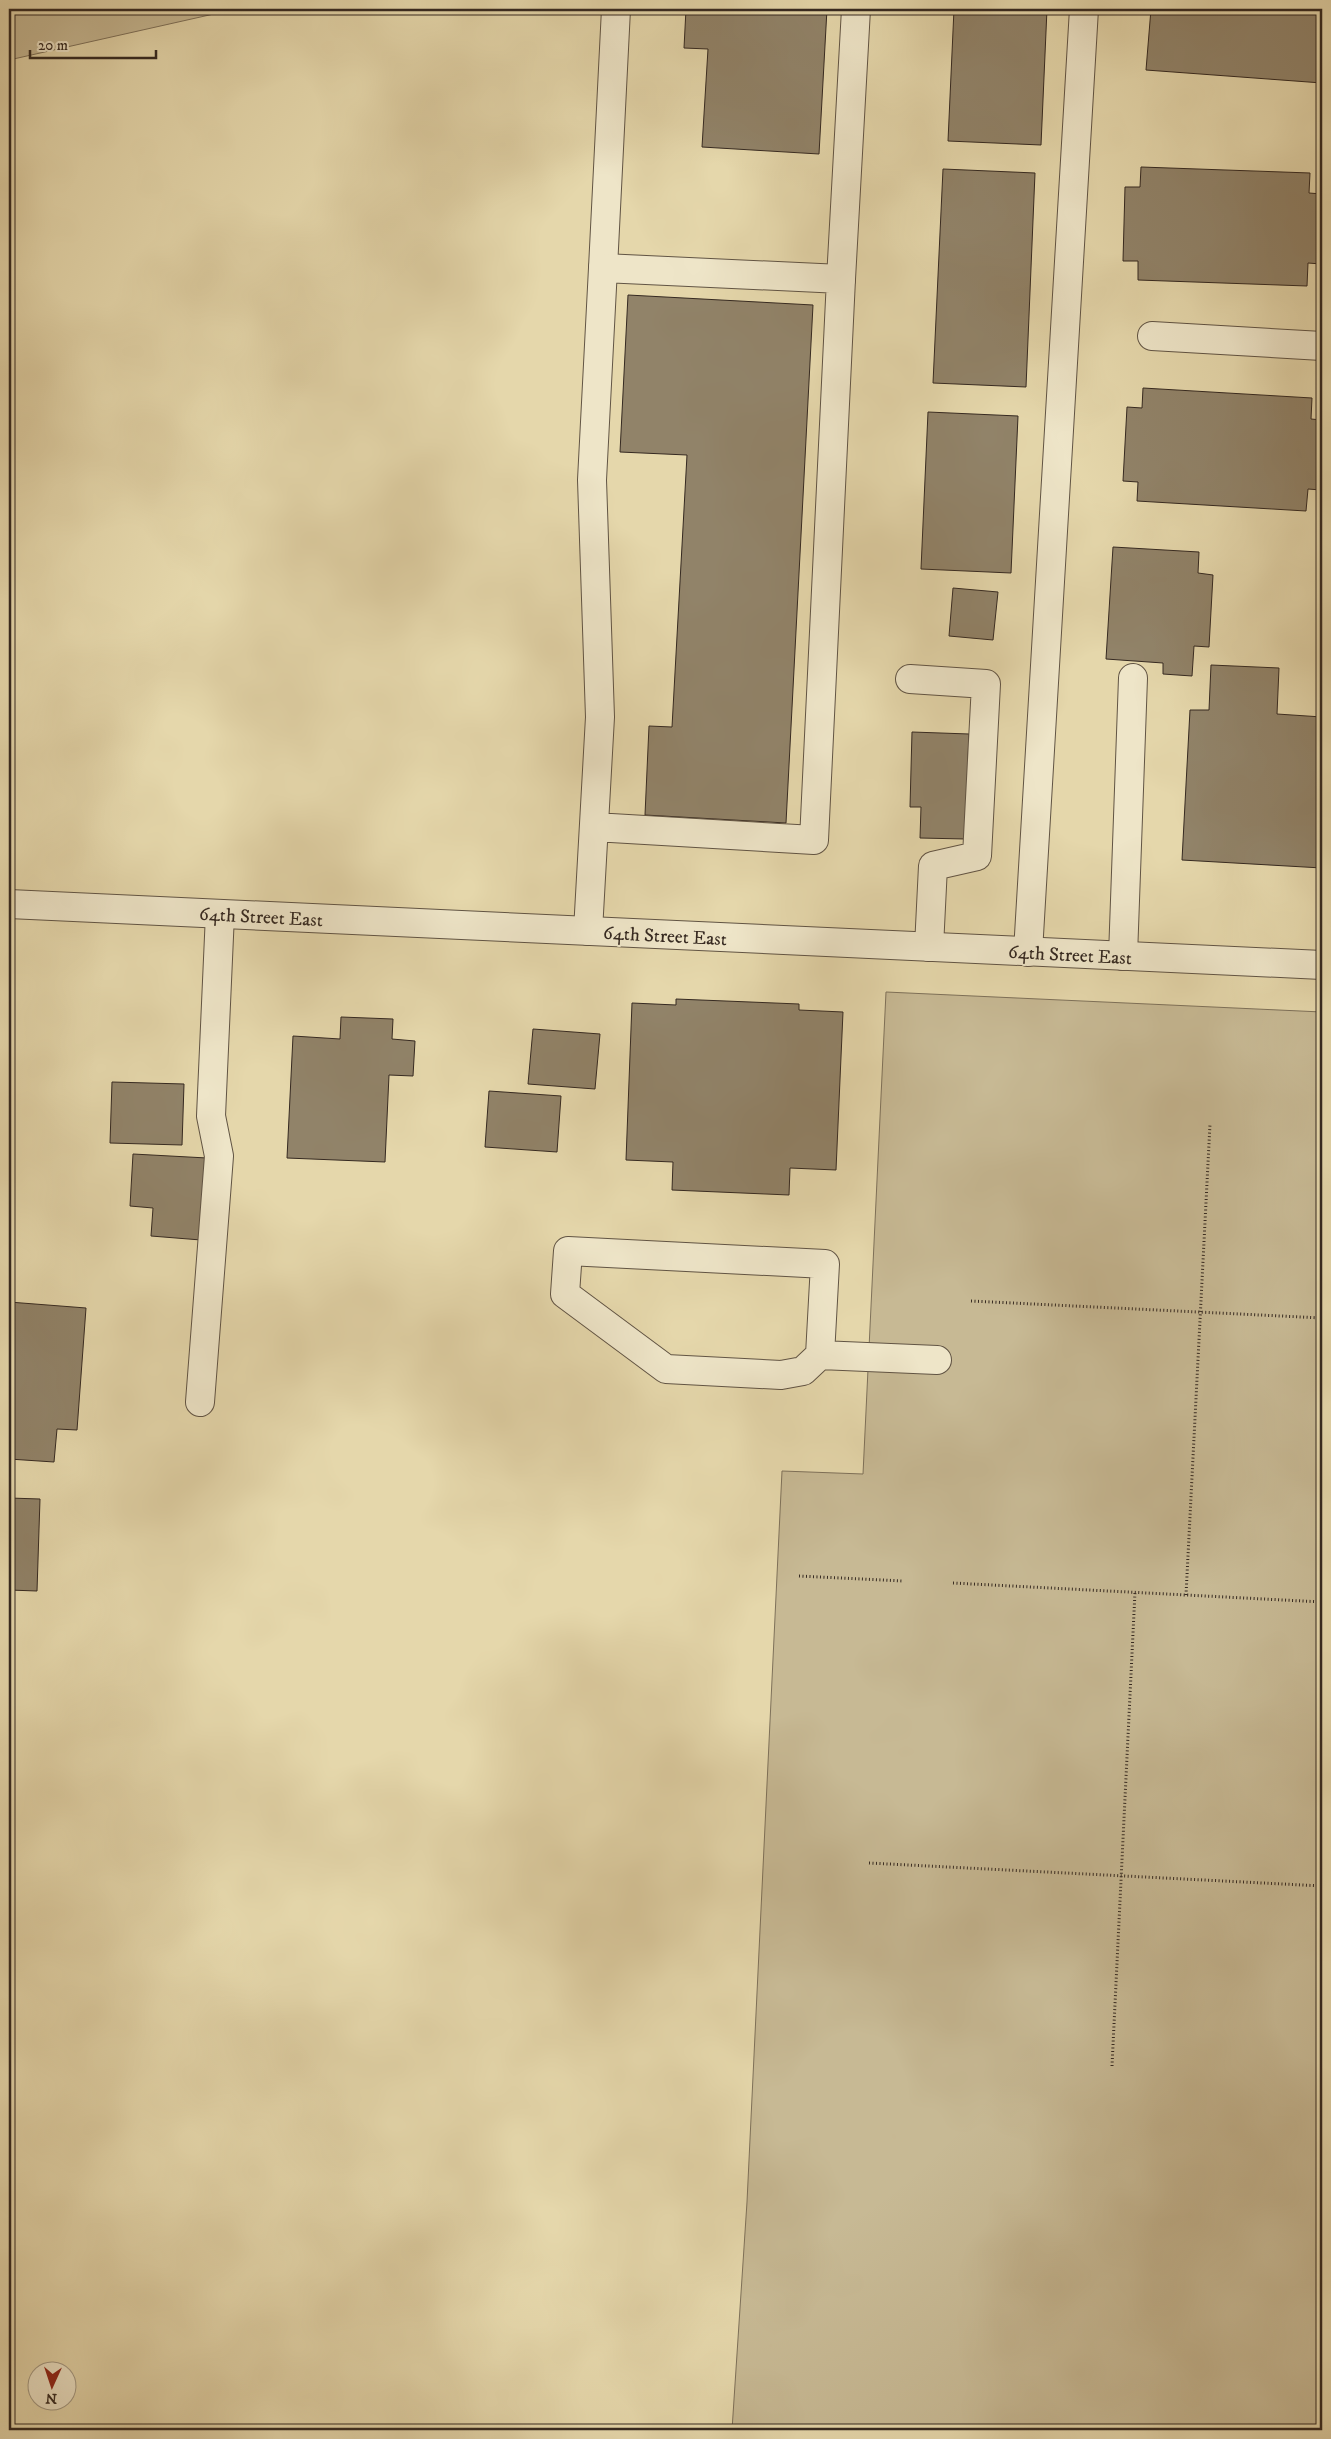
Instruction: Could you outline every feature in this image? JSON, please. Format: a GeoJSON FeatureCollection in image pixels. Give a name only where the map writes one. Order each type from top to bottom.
{"type":"FeatureCollection","features":[{"type":"Feature","properties":{"kind":"street"},"geometry":{"type":"LineString","coordinates":[[588,931],[600,717],[592,480],[616,9]]}},
{"type":"Feature","properties":{"kind":"street"},"geometry":{"type":"LineString","coordinates":[[594,828],[814,840],[856,9]]}},
{"type":"Feature","properties":{"kind":"street"},"geometry":{"type":"LineString","coordinates":[[1028,952],[1084,9]]}},
{"type":"Feature","properties":{"kind":"street"},"geometry":{"type":"LineString","coordinates":[[603,268],[841,279]]}},
{"type":"Feature","properties":{"kind":"street"},"geometry":{"type":"LineString","coordinates":[[1152,336],[1322,346]]}},
{"type":"Feature","properties":{"kind":"street"},"geometry":{"type":"LineString","coordinates":[[1123,956],[1133,678]]}},
{"type":"Feature","properties":{"kind":"street"},"geometry":{"type":"LineString","coordinates":[[910,679],[986,684],[976,856],[933,866],[928,947]]}},
{"type":"Feature","properties":{"kind":"street","name":"64th Street East"},"geometry":{"type":"LineString","coordinates":[[9,904],[1322,965]]}},
{"type":"Feature","properties":{"kind":"street"},"geometry":{"type":"LineString","coordinates":[[200,1402],[219,1156],[211,1116],[220,914]]}},
{"type":"Feature","properties":{"kind":"street"},"geometry":{"type":"LineString","coordinates":[[820,1355],[825,1264],[568,1251],[566,1294],[666,1369],[781,1375],[803,1371],[820,1355],[937,1360]]}},
{"type":"Feature","properties":{"kind":"path"},"geometry":{"type":"LineString","coordinates":[[1186,1595],[1210,1124]]}},
{"type":"Feature","properties":{"kind":"path"},"geometry":{"type":"LineString","coordinates":[[971,1300],[1322,1318]]}},
{"type":"Feature","properties":{"kind":"path"},"geometry":{"type":"LineString","coordinates":[[799,1576],[902,1581]]}},
{"type":"Feature","properties":{"kind":"path"},"geometry":{"type":"LineString","coordinates":[[953,1583],[1322,1602]]}},
{"type":"Feature","properties":{"kind":"path"},"geometry":{"type":"LineString","coordinates":[[1112,2066],[1135,1592]]}},
{"type":"Feature","properties":{"kind":"path"},"geometry":{"type":"LineString","coordinates":[[868,1863],[1322,1886]]}},
{"type":"Feature","properties":{"kind":"shaded area"},"geometry":{"type":"Polygon","coordinates":[[[9,9],[236,9],[9,60],[9,9]]]}},
{"type":"Feature","properties":{"kind":"shaded area"},"geometry":{"type":"Polygon","coordinates":[[[886,992],[1322,1012],[1322,2430],[732,2430],[747,2202],[782,1471],[863,1474],[886,992]]]}},
{"type":"Feature","properties":{"kind":"building"},"geometry":{"type":"Polygon","coordinates":[[[686,9],[827,9],[819,154],[702,147],[708,49],[684,48],[686,9]]]}},
{"type":"Feature","properties":{"kind":"building"},"geometry":{"type":"Polygon","coordinates":[[[954,9],[1047,9],[1041,145],[948,141],[954,9]]]}},
{"type":"Feature","properties":{"kind":"building"},"geometry":{"type":"Polygon","coordinates":[[[1151,9],[1322,9],[1322,83],[1146,70],[1151,9]]]}},
{"type":"Feature","properties":{"kind":"building"},"geometry":{"type":"Polygon","coordinates":[[[1141,167],[1310,173],[1309,193],[1322,194],[1321,264],[1308,263],[1307,286],[1138,280],[1138,261],[1123,261],[1125,187],[1140,187],[1141,167]]]}},
{"type":"Feature","properties":{"kind":"building"},"geometry":{"type":"Polygon","coordinates":[[[943,169],[1035,173],[1026,387],[933,383],[943,169]]]}},
{"type":"Feature","properties":{"kind":"building"},"geometry":{"type":"Polygon","coordinates":[[[628,295],[813,305],[786,823],[645,815],[649,726],[672,727],[687,455],[620,452],[628,295]]]}},
{"type":"Feature","properties":{"kind":"building"},"geometry":{"type":"Polygon","coordinates":[[[1143,388],[1312,398],[1311,419],[1322,420],[1321,490],[1308,489],[1306,511],[1137,501],[1138,482],[1123,481],[1127,407],[1142,408],[1143,388]]]}},
{"type":"Feature","properties":{"kind":"building"},"geometry":{"type":"Polygon","coordinates":[[[928,412],[1018,416],[1011,573],[921,569],[928,412]]]}},
{"type":"Feature","properties":{"kind":"building"},"geometry":{"type":"Polygon","coordinates":[[[1113,547],[1199,552],[1198,573],[1213,575],[1209,647],[1194,646],[1192,676],[1163,674],[1163,663],[1106,659],[1113,547]]]}},
{"type":"Feature","properties":{"kind":"building"},"geometry":{"type":"Polygon","coordinates":[[[953,588],[998,592],[993,640],[949,636],[953,588]]]}},
{"type":"Feature","properties":{"kind":"building"},"geometry":{"type":"Polygon","coordinates":[[[1211,665],[1279,668],[1277,714],[1322,717],[1322,868],[1182,860],[1190,710],[1209,710],[1211,665]]]}},
{"type":"Feature","properties":{"kind":"building"},"geometry":{"type":"Polygon","coordinates":[[[912,732],[969,734],[965,839],[920,838],[921,807],[910,807],[912,732]]]}},
{"type":"Feature","properties":{"kind":"building"},"geometry":{"type":"Polygon","coordinates":[[[676,999],[799,1004],[799,1010],[843,1012],[836,1170],[790,1168],[789,1195],[672,1190],[673,1162],[626,1160],[632,1003],[676,1005],[676,999]]]}},
{"type":"Feature","properties":{"kind":"building"},"geometry":{"type":"Polygon","coordinates":[[[341,1017],[393,1019],[392,1039],[415,1041],[413,1076],[389,1075],[385,1162],[287,1158],[293,1036],[340,1039],[341,1017]]]}},
{"type":"Feature","properties":{"kind":"building"},"geometry":{"type":"Polygon","coordinates":[[[533,1029],[600,1034],[595,1089],[528,1084],[533,1029]]]}},
{"type":"Feature","properties":{"kind":"building"},"geometry":{"type":"Polygon","coordinates":[[[112,1082],[184,1084],[182,1145],[110,1143],[112,1082]]]}},
{"type":"Feature","properties":{"kind":"building"},"geometry":{"type":"Polygon","coordinates":[[[489,1091],[561,1096],[557,1152],[485,1147],[489,1091]]]}},
{"type":"Feature","properties":{"kind":"building"},"geometry":{"type":"Polygon","coordinates":[[[133,1154],[207,1158],[201,1240],[151,1236],[153,1208],[130,1206],[133,1154]]]}},
{"type":"Feature","properties":{"kind":"building"},"geometry":{"type":"Polygon","coordinates":[[[9,1302],[86,1308],[77,1430],[57,1429],[54,1462],[9,1459],[9,1302]]]}},
{"type":"Feature","properties":{"kind":"building"},"geometry":{"type":"Polygon","coordinates":[[[9,1498],[40,1499],[37,1591],[9,1590],[9,1498]]]}}]}
